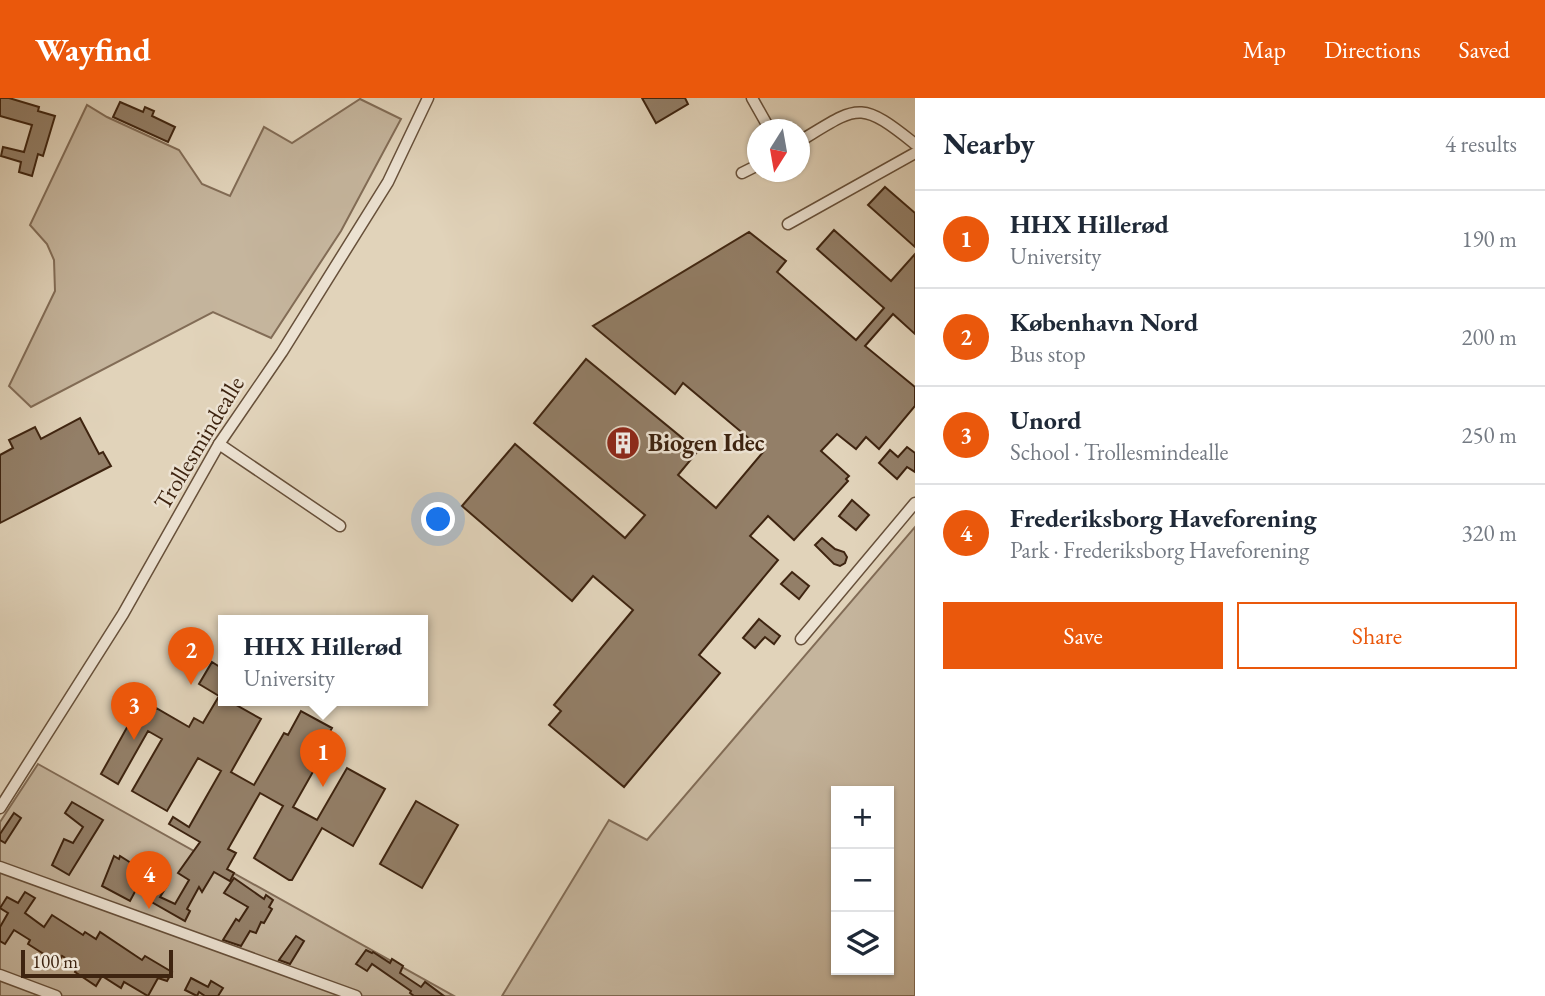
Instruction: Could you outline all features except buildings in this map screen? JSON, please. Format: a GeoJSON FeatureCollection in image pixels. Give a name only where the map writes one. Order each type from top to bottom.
{"type":"FeatureCollection","features":[{"type":"Feature","properties":{"kind":"street","name":"Trollesmindealle"},"geometry":{"type":"LineString","coordinates":[[0,808],[123,614],[219,444],[282,352],[382,191],[428,98]]}},
{"type":"Feature","properties":{"kind":"street"},"geometry":{"type":"LineString","coordinates":[[752,98],[764,119]]}},
{"type":"Feature","properties":{"kind":"street"},"geometry":{"type":"LineString","coordinates":[[810,135],[843,114],[870,113],[881,118],[915,144]]}},
{"type":"Feature","properties":{"kind":"street"},"geometry":{"type":"LineString","coordinates":[[788,224],[915,153]]}},
{"type":"Feature","properties":{"kind":"street"},"geometry":{"type":"LineString","coordinates":[[742,173],[747,170]]}},
{"type":"Feature","properties":{"kind":"street"},"geometry":{"type":"LineString","coordinates":[[219,444],[340,526]]}},
{"type":"Feature","properties":{"kind":"street"},"geometry":{"type":"LineString","coordinates":[[801,639],[915,503]]}},
{"type":"Feature","properties":{"kind":"street"},"geometry":{"type":"LineString","coordinates":[[0,867],[356,996]]}},
{"type":"Feature","properties":{"kind":"street"},"geometry":{"type":"LineString","coordinates":[[0,975],[56,996]]}},
{"type":"Feature","properties":{"kind":"shaded area"},"geometry":{"type":"Polygon","coordinates":[[[360,99],[401,119],[341,231],[271,338],[213,312],[31,407],[9,386],[55,291],[54,260],[47,244],[30,225],[87,105],[179,150],[202,184],[230,196],[264,127],[292,143],[360,99]]]}},
{"type":"Feature","properties":{"kind":"shaded area"},"geometry":{"type":"Polygon","coordinates":[[[915,527],[915,996],[502,996],[609,820],[647,840],[915,527]]]}},
{"type":"Feature","properties":{"kind":"shaded area"},"geometry":{"type":"Polygon","coordinates":[[[38,764],[454,996],[0,996],[0,822],[38,764]]]}},
{"type":"Feature","properties":{"kind":"place","name":"Biogen Idec"},"geometry":{"type":"Point","coordinates":[623,443]}},
{"type":"Feature","properties":{"kind":"place","name":"København Nord"},"geometry":{"type":"Point","coordinates":[191,685]}},
{"type":"Feature","properties":{"kind":"place","name":"Unord"},"geometry":{"type":"Point","coordinates":[134,740]}},
{"type":"Feature","properties":{"kind":"place","name":"HHX Hillerød"},"geometry":{"type":"Point","coordinates":[323,787]}},
{"type":"Feature","properties":{"kind":"place","name":"Frederiksborg Haveforening"},"geometry":{"type":"Point","coordinates":[149,909]}}]}
